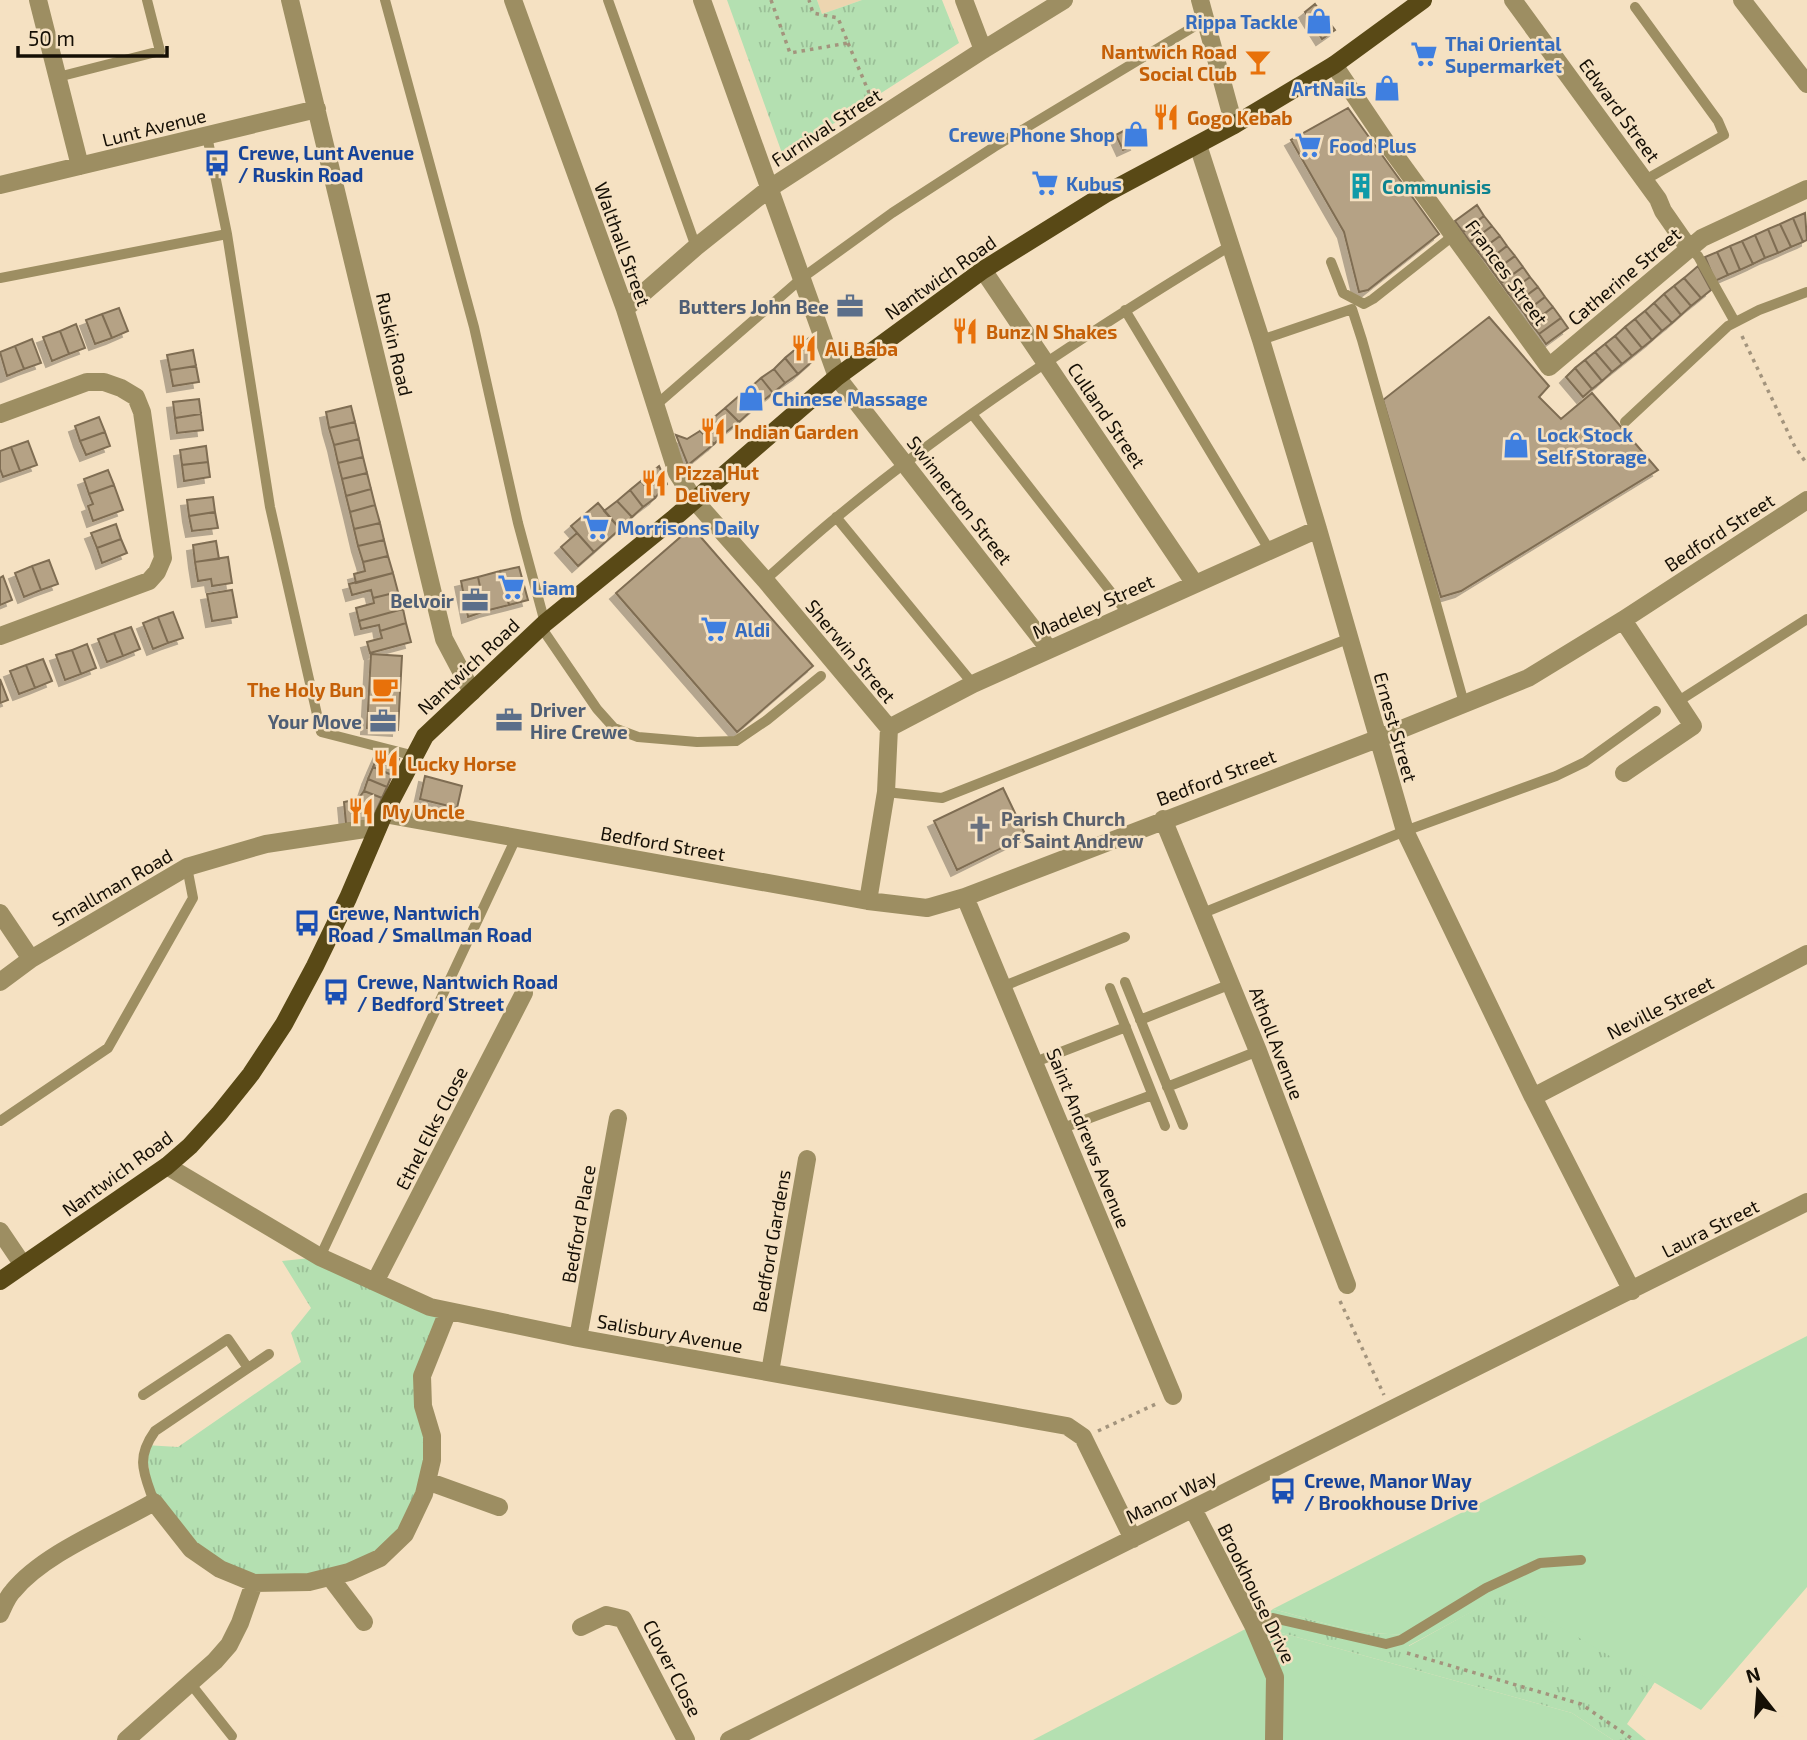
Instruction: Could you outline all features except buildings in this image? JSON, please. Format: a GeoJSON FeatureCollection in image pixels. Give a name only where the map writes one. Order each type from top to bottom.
{"type":"FeatureCollection","features":[{"type":"Feature","properties":{"kind":"main road","name":"Nantwich Road"},"geometry":{"type":"LineString","coordinates":[[0,1281],[167,1166],[190,1146],[219,1114],[268,1050],[315,967],[381,821],[425,736],[543,625],[695,501],[837,376],[983,270],[1105,194],[1234,125],[1334,65],[1423,0]]}},
{"type":"Feature","properties":{"kind":"street"},"geometry":{"type":"LineString","coordinates":[[38,0],[80,166]]}},
{"type":"Feature","properties":{"kind":"street","name":"Ruskin Road"},"geometry":{"type":"LineString","coordinates":[[290,0],[444,639],[472,692]]}},
{"type":"Feature","properties":{"kind":"street","name":"Walthall Street"},"geometry":{"type":"LineString","coordinates":[[513,0],[625,309],[677,473],[695,501]]}},
{"type":"Feature","properties":{"kind":"street","name":"Swinnerton Street"},"geometry":{"type":"LineString","coordinates":[[702,0],[837,376],[1049,649]]}},
{"type":"Feature","properties":{"kind":"street"},"geometry":{"type":"LineString","coordinates":[[964,0],[983,50]]}},
{"type":"Feature","properties":{"kind":"street","name":"Furnival Street"},"geometry":{"type":"LineString","coordinates":[[625,309],[696,247],[770,188],[1065,0]]}},
{"type":"Feature","properties":{"kind":"street"},"geometry":{"type":"LineString","coordinates":[[1200,0],[1234,125]]}},
{"type":"Feature","properties":{"kind":"street","name":"Edward Street"},"geometry":{"type":"LineString","coordinates":[[1513,0],[1645,180],[1688,247]]}},
{"type":"Feature","properties":{"kind":"street"},"geometry":{"type":"LineString","coordinates":[[1742,0],[1807,84]]}},
{"type":"Feature","properties":{"kind":"street","name":"Frances Street"},"geometry":{"type":"LineString","coordinates":[[1334,65],[1549,367]]}},
{"type":"Feature","properties":{"kind":"street","name":"Lunt Avenue"},"geometry":{"type":"LineString","coordinates":[[0,186],[317,109]]}},
{"type":"Feature","properties":{"kind":"street","name":"Ernest Street"},"geometry":{"type":"LineString","coordinates":[[1198,145],[1261,340],[1405,831],[1533,1097],[1632,1291]]}},
{"type":"Feature","properties":{"kind":"street","name":"Catherine Street"},"geometry":{"type":"LineString","coordinates":[[1549,367],[1688,247],[1807,189]]}},
{"type":"Feature","properties":{"kind":"street","name":"Culland Street"},"geometry":{"type":"LineString","coordinates":[[983,270],[1195,584]]}},
{"type":"Feature","properties":{"kind":"street"},"geometry":{"type":"LineString","coordinates":[[0,414],[88,382],[104,382],[136,397],[142,412],[163,558],[158,572],[149,581],[0,636]]}},
{"type":"Feature","properties":{"kind":"street","name":"Bedford Street"},"geometry":{"type":"LineString","coordinates":[[381,821],[516,838],[868,901],[927,908],[965,897],[1377,739],[1528,678],[1623,620],[1807,500]]}},
{"type":"Feature","properties":{"kind":"street","name":"Sherwin Street"},"geometry":{"type":"LineString","coordinates":[[695,501],[889,728],[886,792],[868,901]]}},
{"type":"Feature","properties":{"kind":"street","name":"Madeley Street"},"geometry":{"type":"LineString","coordinates":[[889,728],[973,684],[1318,529]]}},
{"type":"Feature","properties":{"kind":"street"},"geometry":{"type":"LineString","coordinates":[[1623,620],[1693,726],[1624,773]]}},
{"type":"Feature","properties":{"kind":"street","name":"Atholl Avenue"},"geometry":{"type":"LineString","coordinates":[[1163,819],[1258,1051],[1347,1285]]}},
{"type":"Feature","properties":{"kind":"street","name":"Smallman Road"},"geometry":{"type":"LineString","coordinates":[[0,982],[31,959],[187,867],[266,844],[381,821]]}},
{"type":"Feature","properties":{"kind":"street","name":"Saint Andrews Avenue"},"geometry":{"type":"LineString","coordinates":[[965,897],[1172,1396]]}},
{"type":"Feature","properties":{"kind":"street"},"geometry":{"type":"LineString","coordinates":[[0,913],[31,959]]}},
{"type":"Feature","properties":{"kind":"street","name":"Neville Street"},"geometry":{"type":"LineString","coordinates":[[1533,1097],[1807,954]]}},
{"type":"Feature","properties":{"kind":"street","name":"Ethel Elks Close"},"geometry":{"type":"LineString","coordinates":[[375,1282],[524,993]]}},
{"type":"Feature","properties":{"kind":"street","name":"Bedford Place"},"geometry":{"type":"LineString","coordinates":[[578,1338],[618,1118]]}},
{"type":"Feature","properties":{"kind":"street","name":"Bedford Gardens"},"geometry":{"type":"LineString","coordinates":[[770,1372],[807,1159]]}},
{"type":"Feature","properties":{"kind":"street","name":"Salisbury Avenue"},"geometry":{"type":"LineString","coordinates":[[167,1166],[320,1257],[429,1307],[578,1338],[1067,1426],[1083,1437]]}},
{"type":"Feature","properties":{"kind":"street","name":"Laura Street"},"geometry":{"type":"LineString","coordinates":[[1632,1291],[1807,1202]]}},
{"type":"Feature","properties":{"kind":"street"},"geometry":{"type":"LineString","coordinates":[[0,1231],[23,1265]]}},
{"type":"Feature","properties":{"kind":"street","name":"Manor Way"},"geometry":{"type":"LineString","coordinates":[[729,1740],[1632,1291]]}},
{"type":"Feature","properties":{"kind":"street"},"geometry":{"type":"LineString","coordinates":[[0,1614],[10,1593],[29,1574],[83,1540],[154,1502],[191,1549],[220,1569],[254,1583],[309,1582],[349,1572],[380,1558],[405,1534],[424,1494],[432,1460],[432,1436],[423,1406],[422,1376],[448,1311]]}},
{"type":"Feature","properties":{"kind":"street"},"geometry":{"type":"LineString","coordinates":[[1083,1437],[1133,1539]]}},
{"type":"Feature","properties":{"kind":"street"},"geometry":{"type":"LineString","coordinates":[[427,1481],[499,1507]]}},
{"type":"Feature","properties":{"kind":"street","name":"Brookhouse Drive"},"geometry":{"type":"LineString","coordinates":[[1193,1509],[1253,1625],[1275,1677],[1274,1740]]}},
{"type":"Feature","properties":{"kind":"street"},"geometry":{"type":"LineString","coordinates":[[330,1577],[364,1622]]}},
{"type":"Feature","properties":{"kind":"street"},"geometry":{"type":"LineString","coordinates":[[126,1740],[229,1645],[254,1583]]}},
{"type":"Feature","properties":{"kind":"street","name":"Clover Close"},"geometry":{"type":"LineString","coordinates":[[582,1626],[606,1615],[623,1619],[686,1740]]}},
{"type":"Feature","properties":{"kind":"lane"},"geometry":{"type":"LineString","coordinates":[[58,77],[160,51],[147,0]]}},
{"type":"Feature","properties":{"kind":"lane"},"geometry":{"type":"LineString","coordinates":[[385,0],[474,327],[543,625],[597,709],[614,728],[638,737],[736,741],[821,676]]}},
{"type":"Feature","properties":{"kind":"lane"},"geometry":{"type":"LineString","coordinates":[[607,0],[696,247]]}},
{"type":"Feature","properties":{"kind":"lane"},"geometry":{"type":"LineString","coordinates":[[1635,7],[1718,121],[1724,135],[1645,180]]}},
{"type":"Feature","properties":{"kind":"lane"},"geometry":{"type":"LineString","coordinates":[[656,405],[802,278],[939,180],[1205,20]]}},
{"type":"Feature","properties":{"kind":"lane"},"geometry":{"type":"LineString","coordinates":[[207,136],[227,234],[270,507],[321,732],[415,756]]}},
{"type":"Feature","properties":{"kind":"lane"},"geometry":{"type":"LineString","coordinates":[[0,278],[227,234]]}},
{"type":"Feature","properties":{"kind":"lane"},"geometry":{"type":"LineString","coordinates":[[1331,262],[1343,293],[1364,304],[1454,235]]}},
{"type":"Feature","properties":{"kind":"lane"},"geometry":{"type":"LineString","coordinates":[[765,580],[836,517],[972,414],[1125,310],[1230,246]]}},
{"type":"Feature","properties":{"kind":"lane"},"geometry":{"type":"LineString","coordinates":[[1688,247],[1699,256],[1735,321]]}},
{"type":"Feature","properties":{"kind":"lane"},"geometry":{"type":"LineString","coordinates":[[1625,422],[1735,321],[1807,292]]}},
{"type":"Feature","properties":{"kind":"lane"},"geometry":{"type":"LineString","coordinates":[[1261,340],[1352,309],[1464,703]]}},
{"type":"Feature","properties":{"kind":"lane"},"geometry":{"type":"LineString","coordinates":[[1125,310],[1270,551]]}},
{"type":"Feature","properties":{"kind":"lane"},"geometry":{"type":"LineString","coordinates":[[972,414],[1128,614]]}},
{"type":"Feature","properties":{"kind":"lane"},"geometry":{"type":"LineString","coordinates":[[836,517],[973,684]]}},
{"type":"Feature","properties":{"kind":"lane"},"geometry":{"type":"LineString","coordinates":[[1677,702],[1807,619]]}},
{"type":"Feature","properties":{"kind":"lane"},"geometry":{"type":"LineString","coordinates":[[886,792],[942,798],[1350,638]]}},
{"type":"Feature","properties":{"kind":"lane"},"geometry":{"type":"LineString","coordinates":[[1203,913],[1405,831],[1556,776],[1585,762],[1656,711]]}},
{"type":"Feature","properties":{"kind":"lane"},"geometry":{"type":"LineString","coordinates":[[320,1257],[516,838]]}},
{"type":"Feature","properties":{"kind":"lane"},"geometry":{"type":"LineString","coordinates":[[0,1121],[108,1048],[193,898],[187,867]]}},
{"type":"Feature","properties":{"kind":"lane"},"geometry":{"type":"LineString","coordinates":[[1004,986],[1125,937]]}},
{"type":"Feature","properties":{"kind":"lane"},"geometry":{"type":"LineString","coordinates":[[1125,982],[1183,1125]]}},
{"type":"Feature","properties":{"kind":"lane"},"geometry":{"type":"LineString","coordinates":[[1140,1020],[1231,984]]}},
{"type":"Feature","properties":{"kind":"lane"},"geometry":{"type":"LineString","coordinates":[[1110,988],[1165,1126]]}},
{"type":"Feature","properties":{"kind":"lane"},"geometry":{"type":"LineString","coordinates":[[1035,1062],[1126,1027]]}},
{"type":"Feature","properties":{"kind":"lane"},"geometry":{"type":"LineString","coordinates":[[1167,1087],[1258,1051]]}},
{"type":"Feature","properties":{"kind":"lane"},"geometry":{"type":"LineString","coordinates":[[1063,1128],[1152,1095]]}},
{"type":"Feature","properties":{"kind":"lane"},"geometry":{"type":"LineString","coordinates":[[143,1395],[228,1339],[248,1368]]}},
{"type":"Feature","properties":{"kind":"lane"},"geometry":{"type":"LineString","coordinates":[[154,1502],[142,1466],[145,1445],[155,1431],[269,1354]]}},
{"type":"Feature","properties":{"kind":"lane"},"geometry":{"type":"LineString","coordinates":[[1253,1625],[1273,1618],[1386,1644],[1401,1640],[1486,1588],[1540,1563],[1581,1560]]}},
{"type":"Feature","properties":{"kind":"lane"},"geometry":{"type":"LineString","coordinates":[[190,1683],[232,1736]]}},
{"type":"Feature","properties":{"kind":"path"},"geometry":{"type":"LineString","coordinates":[[771,0],[790,53],[848,43]]}},
{"type":"Feature","properties":{"kind":"path"},"geometry":{"type":"LineString","coordinates":[[809,0],[813,13],[838,19],[880,117]]}},
{"type":"Feature","properties":{"kind":"path"},"geometry":{"type":"LineString","coordinates":[[1735,321],[1795,447],[1807,464]]}},
{"type":"Feature","properties":{"kind":"path"},"geometry":{"type":"LineString","coordinates":[[1347,1285],[1339,1303],[1391,1410]]}},
{"type":"Feature","properties":{"kind":"path"},"geometry":{"type":"LineString","coordinates":[[1083,1437],[1172,1396]]}},
{"type":"Feature","properties":{"kind":"path"},"geometry":{"type":"LineString","coordinates":[[1386,1644],[1581,1704],[1634,1740]]}},
{"type":"Feature","properties":{"kind":"shaded area"},"geometry":{"type":"Polygon","coordinates":[[[817,0],[862,0],[822,14],[817,0]]]}},
{"type":"Feature","properties":{"kind":"green space"},"geometry":{"type":"Polygon","coordinates":[[[727,0],[817,0],[822,14],[862,0],[942,0],[959,43],[783,156],[727,0]]]}},
{"type":"Feature","properties":{"kind":"green space"},"geometry":{"type":"Polygon","coordinates":[[[320,1257],[448,1311],[422,1376],[432,1436],[405,1534],[330,1577],[254,1583],[191,1549],[154,1502],[145,1445],[178,1447],[301,1362],[291,1333],[311,1308],[282,1261],[320,1257]]]}},
{"type":"Feature","properties":{"kind":"green space"},"geometry":{"type":"Polygon","coordinates":[[[1807,1336],[1807,1587],[1701,1710],[1505,1594],[1408,1646],[1403,1634],[1353,1630],[1273,1609],[1807,1336]]]}},
{"type":"Feature","properties":{"kind":"green space"},"geometry":{"type":"Polygon","coordinates":[[[1505,1593],[1655,1682],[1627,1724],[1646,1740],[1613,1740],[1572,1713],[1253,1625],[1273,1609],[1354,1630],[1403,1634],[1409,1646],[1505,1593]]]}},
{"type":"Feature","properties":{"kind":"green space"},"geometry":{"type":"Polygon","coordinates":[[[1253,1625],[1572,1713],[1613,1740],[1033,1740],[1253,1625]]]}},
{"type":"Feature","properties":{"kind":"place","name":"Rippa Tackle"},"geometry":{"type":"Point","coordinates":[1319,21]}},
{"type":"Feature","properties":{"kind":"place","name":"Thai Oriental Supermarket"},"geometry":{"type":"Point","coordinates":[1424,54]}},
{"type":"Feature","properties":{"kind":"place","name":"Nantwich Road Social Club"},"geometry":{"type":"Point","coordinates":[1258,62]}},
{"type":"Feature","properties":{"kind":"place","name":"ArtNails"},"geometry":{"type":"Point","coordinates":[1387,88]}},
{"type":"Feature","properties":{"kind":"place","name":"Gogo Kebab"},"geometry":{"type":"Point","coordinates":[1166,117]}},
{"type":"Feature","properties":{"kind":"place","name":"Crewe Phone Shop"},"geometry":{"type":"Point","coordinates":[1136,134]}},
{"type":"Feature","properties":{"kind":"place","name":"Food Plus"},"geometry":{"type":"Point","coordinates":[1308,145]}},
{"type":"Feature","properties":{"kind":"place","name":"Crewe, Lunt Avenue / Ruskin Road"},"geometry":{"type":"Point","coordinates":[217,163]}},
{"type":"Feature","properties":{"kind":"place","name":"Kubus"},"geometry":{"type":"Point","coordinates":[1045,183]}},
{"type":"Feature","properties":{"kind":"place","name":"Communisis"},"geometry":{"type":"Point","coordinates":[1361,186]}},
{"type":"Feature","properties":{"kind":"place","name":"Butters John Bee"},"geometry":{"type":"Point","coordinates":[850,306]}},
{"type":"Feature","properties":{"kind":"place","name":"Bunz N Shakes"},"geometry":{"type":"Point","coordinates":[965,331]}},
{"type":"Feature","properties":{"kind":"place","name":"Ali Baba"},"geometry":{"type":"Point","coordinates":[804,348]}},
{"type":"Feature","properties":{"kind":"place","name":"Chinese Massage"},"geometry":{"type":"Point","coordinates":[751,398]}},
{"type":"Feature","properties":{"kind":"place","name":"Indian Garden"},"geometry":{"type":"Point","coordinates":[713,431]}},
{"type":"Feature","properties":{"kind":"place","name":"Lock Stock Self Storage"},"geometry":{"type":"Point","coordinates":[1516,445]}},
{"type":"Feature","properties":{"kind":"place","name":"Pizza Hut Delivery"},"geometry":{"type":"Point","coordinates":[654,483]}},
{"type":"Feature","properties":{"kind":"place","name":"Morrisons Daily"},"geometry":{"type":"Point","coordinates":[596,527]}},
{"type":"Feature","properties":{"kind":"place","name":"Liam"},"geometry":{"type":"Point","coordinates":[511,587]}},
{"type":"Feature","properties":{"kind":"place","name":"Belvoir"},"geometry":{"type":"Point","coordinates":[475,600]}},
{"type":"Feature","properties":{"kind":"place","name":"Aldi"},"geometry":{"type":"Point","coordinates":[714,629]}},
{"type":"Feature","properties":{"kind":"place","name":"The Holy Bun"},"geometry":{"type":"Point","coordinates":[385,689]}},
{"type":"Feature","properties":{"kind":"place","name":"Driver Hire Crewe"},"geometry":{"type":"Point","coordinates":[509,720]}},
{"type":"Feature","properties":{"kind":"place","name":"Your Move"},"geometry":{"type":"Point","coordinates":[383,721]}},
{"type":"Feature","properties":{"kind":"place","name":"Lucky Horse"},"geometry":{"type":"Point","coordinates":[386,763]}},
{"type":"Feature","properties":{"kind":"place","name":"My Uncle"},"geometry":{"type":"Point","coordinates":[361,811]}},
{"type":"Feature","properties":{"kind":"place","name":"Parish Church of Saint Andrew"},"geometry":{"type":"Point","coordinates":[980,829]}},
{"type":"Feature","properties":{"kind":"place","name":"Crewe, Nantwich Road / Smallman Road"},"geometry":{"type":"Point","coordinates":[307,923]}},
{"type":"Feature","properties":{"kind":"place","name":"Crewe, Nantwich Road / Bedford Street"},"geometry":{"type":"Point","coordinates":[336,992]}},
{"type":"Feature","properties":{"kind":"place","name":"Crewe, Manor Way / Brookhouse Drive"},"geometry":{"type":"Point","coordinates":[1283,1491]}}]}
